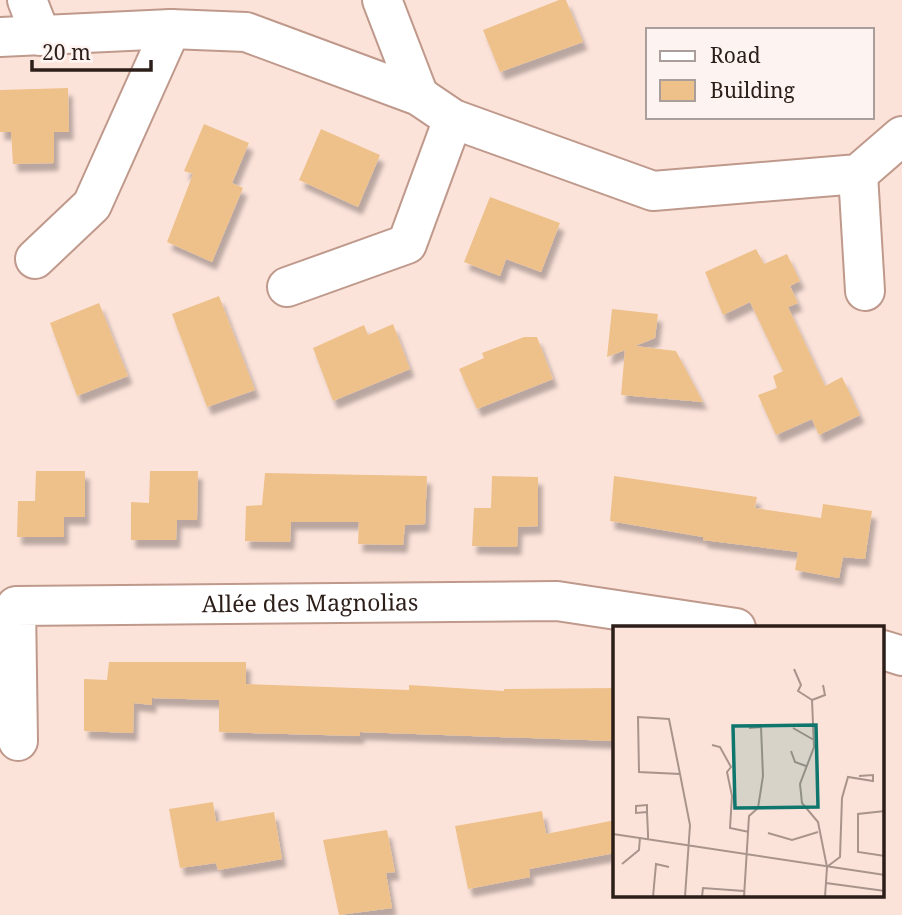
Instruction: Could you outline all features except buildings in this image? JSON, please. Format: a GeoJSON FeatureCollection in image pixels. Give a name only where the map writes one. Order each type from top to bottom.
{"type":"FeatureCollection","features":[{"type":"Feature","properties":{"kind":"street"},"geometry":{"type":"LineString","coordinates":[[27,0],[41,36]]}},
{"type":"Feature","properties":{"kind":"street"},"geometry":{"type":"LineString","coordinates":[[382,0],[419,96]]}},
{"type":"Feature","properties":{"kind":"street"},"geometry":{"type":"LineString","coordinates":[[35,259],[92,205],[171,29]]}},
{"type":"Feature","properties":{"kind":"street"},"geometry":{"type":"LineString","coordinates":[[0,37],[171,29],[246,32],[419,96],[453,119],[653,191],[858,174],[902,136]]}},
{"type":"Feature","properties":{"kind":"street"},"geometry":{"type":"LineString","coordinates":[[287,287],[407,244],[453,119]]}},
{"type":"Feature","properties":{"kind":"street"},"geometry":{"type":"LineString","coordinates":[[858,174],[865,291]]}},
{"type":"Feature","properties":{"kind":"street","name":"Allée des Magnolias"},"geometry":{"type":"LineString","coordinates":[[19,741],[8,602],[557,601],[723,626]]}},
{"type":"Feature","properties":{"kind":"street"},"geometry":{"type":"LineString","coordinates":[[884,650],[902,656]]}}]}
